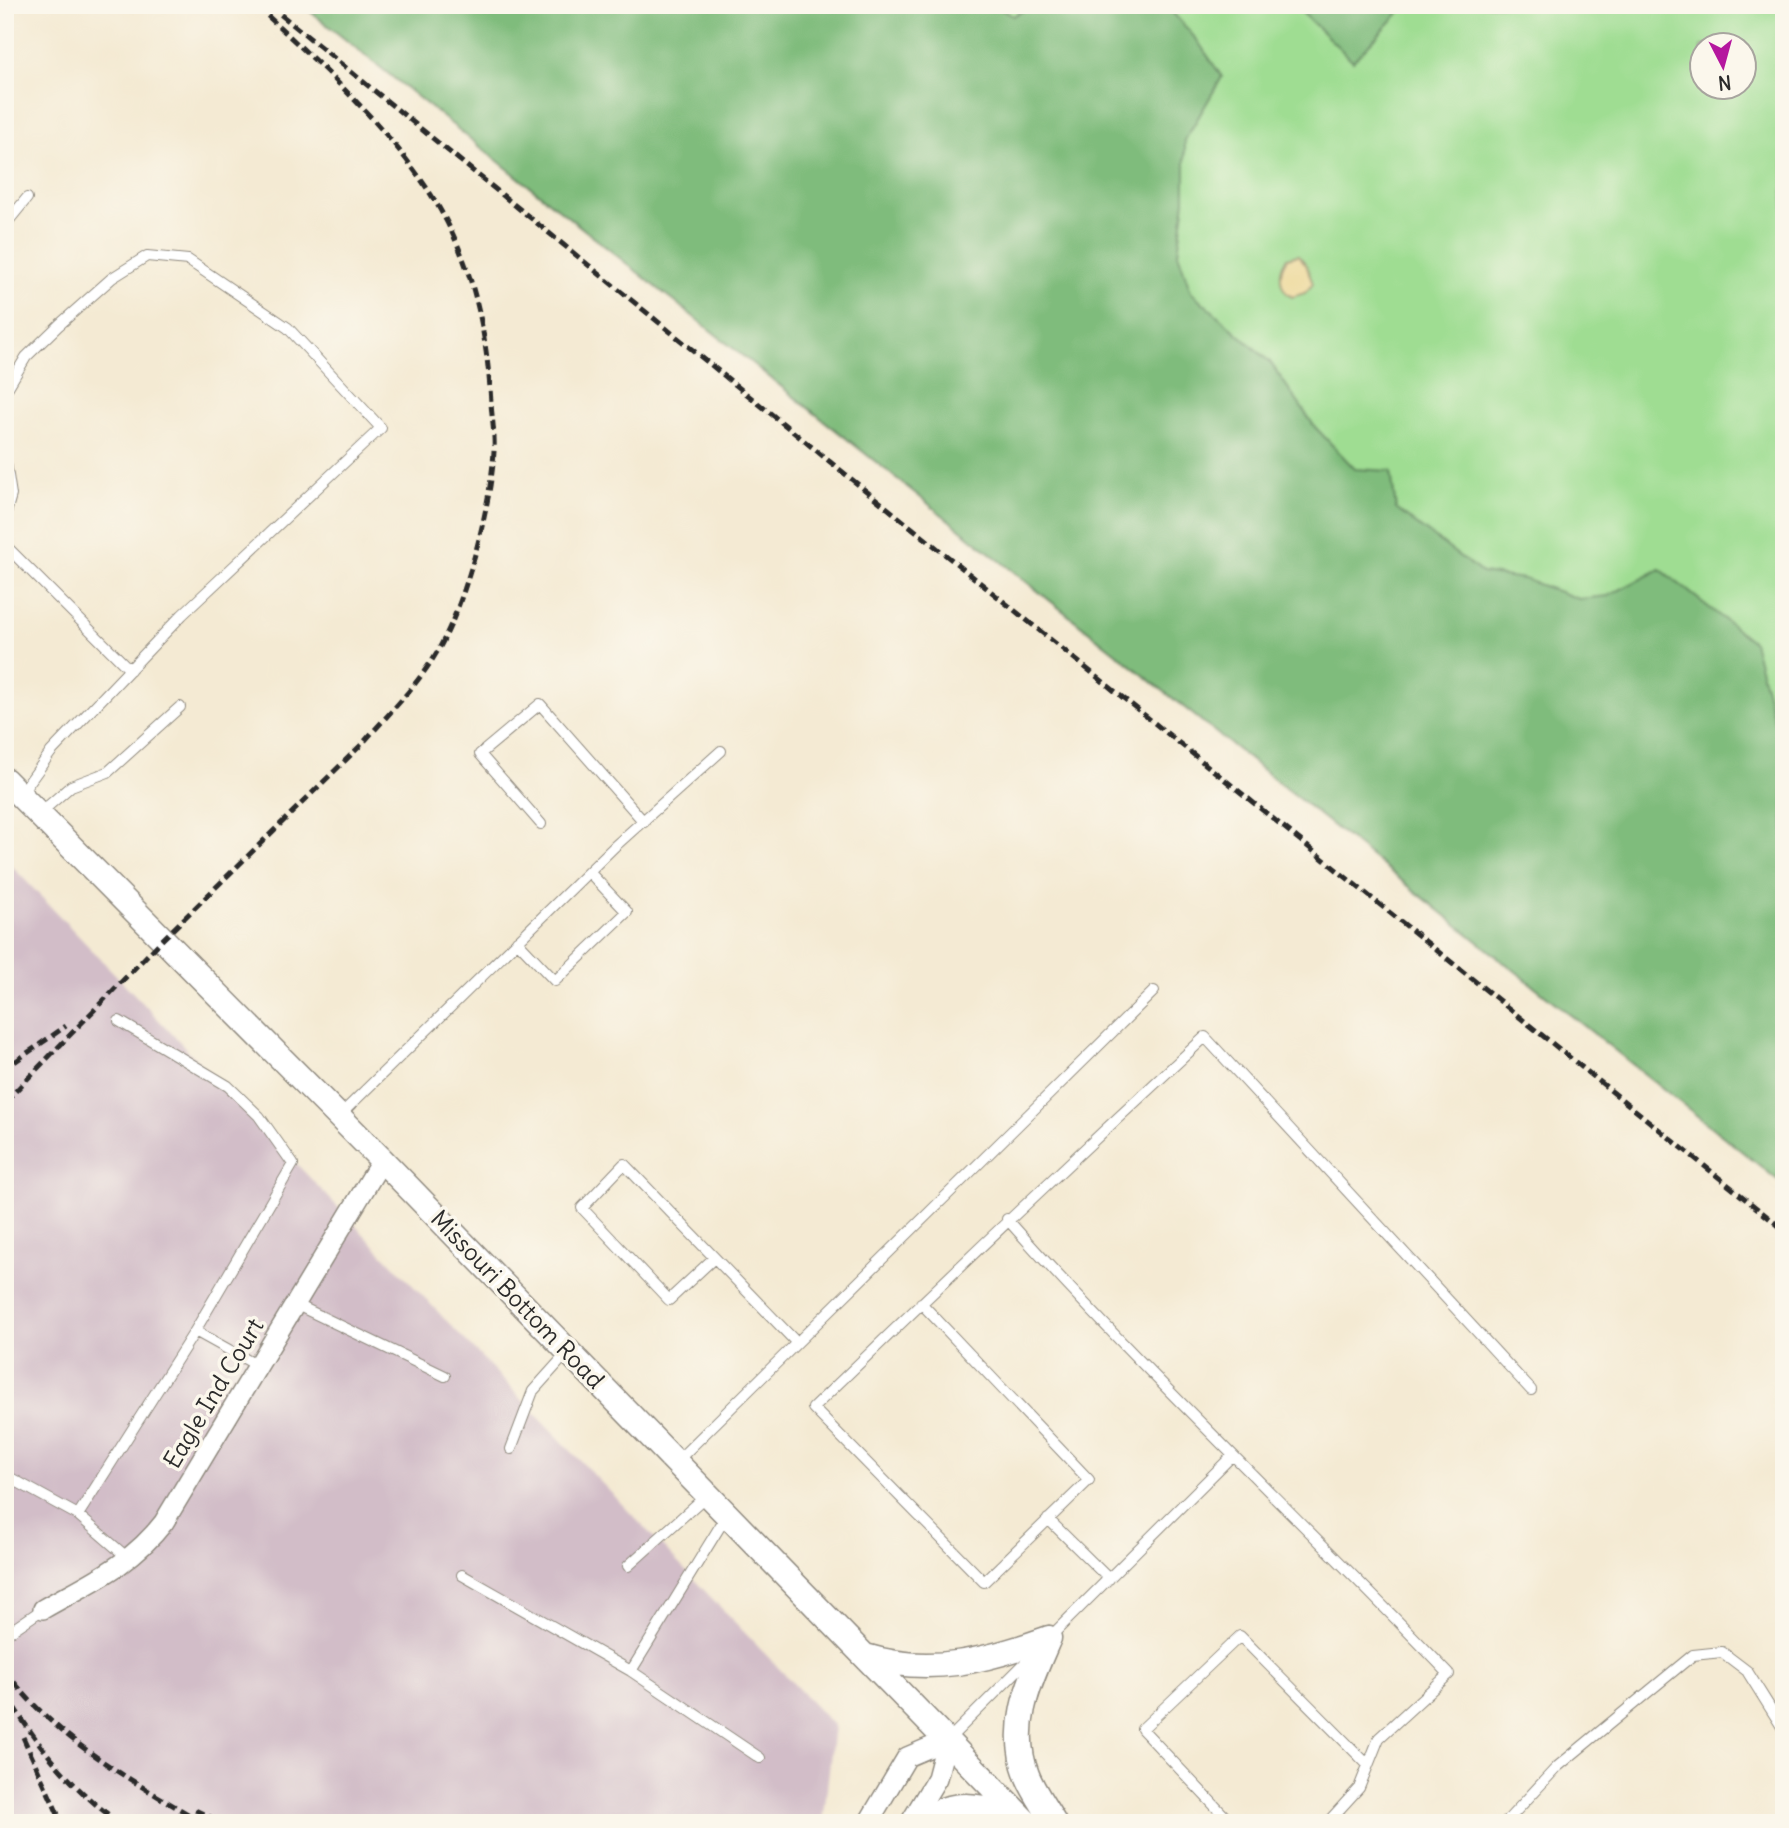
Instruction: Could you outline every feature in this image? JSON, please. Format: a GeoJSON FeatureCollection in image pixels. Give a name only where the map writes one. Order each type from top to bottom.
{"type":"FeatureCollection","features":[{"type":"Feature","properties":{"kind":"street","name":"Missouri Bottom Road"},"geometry":{"type":"LineString","coordinates":[[12,788],[382,1160],[1024,1820]]}},
{"type":"Feature","properties":{"kind":"street","name":"Eagle Ind Court"},"geometry":{"type":"LineString","coordinates":[[43,1609],[129,1559],[144,1548],[164,1522],[382,1160]]}},
{"type":"Feature","properties":{"kind":"street"},"geometry":{"type":"LineString","coordinates":[[865,1656],[916,1665],[949,1666],[994,1658],[1049,1638]]}},
{"type":"Feature","properties":{"kind":"street"},"geometry":{"type":"LineString","coordinates":[[1049,1638],[1023,1697],[1018,1741],[1027,1776],[1054,1823]]}},
{"type":"Feature","properties":{"kind":"street"},"geometry":{"type":"LineString","coordinates":[[868,1823],[907,1757],[947,1740]]}},
{"type":"Feature","properties":{"kind":"street"},"geometry":{"type":"LineString","coordinates":[[910,1823],[937,1778],[947,1740]]}},
{"type":"Feature","properties":{"kind":"street"},"geometry":{"type":"LineString","coordinates":[[920,1823],[934,1811],[961,1805],[985,1806],[1024,1820]]}},
{"type":"Feature","properties":{"kind":"lane"},"geometry":{"type":"LineString","coordinates":[[5,225],[27,198]]}},
{"type":"Feature","properties":{"kind":"lane"},"geometry":{"type":"LineString","coordinates":[[5,392],[26,357],[59,325],[112,278],[147,256],[188,260],[288,328],[381,428],[182,615],[51,752],[12,788]]}},
{"type":"Feature","properties":{"kind":"lane"},"geometry":{"type":"LineString","coordinates":[[5,456],[11,495],[5,516]]}},
{"type":"Feature","properties":{"kind":"lane"},"geometry":{"type":"LineString","coordinates":[[5,545],[130,670]]}},
{"type":"Feature","properties":{"kind":"lane"},"geometry":{"type":"LineString","coordinates":[[541,824],[480,754],[540,704],[644,822]]}},
{"type":"Feature","properties":{"kind":"lane"},"geometry":{"type":"LineString","coordinates":[[38,814],[71,786],[108,772],[180,708]]}},
{"type":"Feature","properties":{"kind":"lane"},"geometry":{"type":"LineString","coordinates":[[338,1116],[589,872],[721,751]]}},
{"type":"Feature","properties":{"kind":"lane"},"geometry":{"type":"LineString","coordinates":[[517,941],[555,981],[627,912],[589,872]]}},
{"type":"Feature","properties":{"kind":"lane"},"geometry":{"type":"LineString","coordinates":[[676,1461],[1154,991]]}},
{"type":"Feature","properties":{"kind":"lane"},"geometry":{"type":"LineString","coordinates":[[78,1516],[195,1331],[293,1164],[258,1116],[228,1086],[119,1021]]}},
{"type":"Feature","properties":{"kind":"lane"},"geometry":{"type":"LineString","coordinates":[[920,1303],[1089,1480],[984,1582],[813,1408],[920,1303],[1007,1219],[1205,1037],[1531,1390]]}},
{"type":"Feature","properties":{"kind":"lane"},"geometry":{"type":"LineString","coordinates":[[714,1258],[669,1300],[582,1208],[624,1164],[796,1342]]}},
{"type":"Feature","properties":{"kind":"lane"},"geometry":{"type":"LineString","coordinates":[[1007,1219],[1232,1456],[1449,1674],[1379,1738],[1359,1788],[1327,1823]]}},
{"type":"Feature","properties":{"kind":"lane"},"geometry":{"type":"LineString","coordinates":[[295,1304],[445,1376]]}},
{"type":"Feature","properties":{"kind":"lane"},"geometry":{"type":"LineString","coordinates":[[195,1331],[258,1366]]}},
{"type":"Feature","properties":{"kind":"lane"},"geometry":{"type":"LineString","coordinates":[[511,1449],[533,1391],[569,1352]]}},
{"type":"Feature","properties":{"kind":"lane"},"geometry":{"type":"LineString","coordinates":[[947,1740],[1232,1456]]}},
{"type":"Feature","properties":{"kind":"lane"},"geometry":{"type":"LineString","coordinates":[[5,1475],[78,1516],[129,1559]]}},
{"type":"Feature","properties":{"kind":"lane"},"geometry":{"type":"LineString","coordinates":[[628,1566],[708,1494]]}},
{"type":"Feature","properties":{"kind":"lane"},"geometry":{"type":"LineString","coordinates":[[631,1671],[727,1514]]}},
{"type":"Feature","properties":{"kind":"lane"},"geometry":{"type":"LineString","coordinates":[[1048,1519],[1109,1579]]}},
{"type":"Feature","properties":{"kind":"lane"},"geometry":{"type":"LineString","coordinates":[[462,1575],[631,1671],[760,1758]]}},
{"type":"Feature","properties":{"kind":"lane"},"geometry":{"type":"LineString","coordinates":[[5,1635],[43,1609]]}},
{"type":"Feature","properties":{"kind":"lane"},"geometry":{"type":"LineString","coordinates":[[1231,1823],[1142,1729],[1240,1636],[1368,1765]]}},
{"type":"Feature","properties":{"kind":"lane"},"geometry":{"type":"LineString","coordinates":[[1505,1823],[1557,1767],[1693,1655],[1722,1651],[1747,1671],[1784,1730]]}},
{"type":"Feature","properties":{"kind":"shaded area"},"geometry":{"type":"Polygon","coordinates":[[[5,859],[834,1726],[823,1823],[5,1823],[5,859]]]}},
{"type":"Feature","properties":{"kind":"green space"},"geometry":{"type":"Polygon","coordinates":[[[302,5],[995,5],[1013,16],[1034,5],[1166,5],[1197,40],[1222,77],[1185,140],[1185,201],[1178,253],[1191,292],[1270,362],[1315,427],[1355,469],[1391,471],[1396,509],[1482,573],[1524,579],[1579,599],[1608,596],[1660,569],[1753,642],[1777,731],[1784,739],[1784,1185],[302,5]]]}},
{"type":"Feature","properties":{"kind":"green space"},"geometry":{"type":"Polygon","coordinates":[[[953,5],[1784,5],[1784,809],[1309,470],[953,5]]]}},
{"type":"Feature","properties":{"kind":"green space"},"geometry":{"type":"Polygon","coordinates":[[[1294,5],[1407,5],[1353,61],[1294,5]]]}},
{"type":"Feature","properties":{"kind":"sand"},"geometry":{"type":"Polygon","coordinates":[[[1298,255],[1306,264],[1313,284],[1305,293],[1292,297],[1284,290],[1281,273],[1287,258],[1298,255]]]}},
{"type":"Feature","properties":{"kind":"railway"},"geometry":{"type":"LineString","coordinates":[[5,1102],[162,940],[362,744],[408,692],[429,665],[455,616],[484,520],[494,451],[489,376],[482,324],[459,249],[435,201],[397,147],[352,97],[256,5]]}},
{"type":"Feature","properties":{"kind":"railway"},"geometry":{"type":"LineString","coordinates":[[269,5],[829,461],[1784,1230]]}},
{"type":"Feature","properties":{"kind":"railway"},"geometry":{"type":"LineString","coordinates":[[5,1073],[13,1063],[66,1026]]}},
{"type":"Feature","properties":{"kind":"railway"},"geometry":{"type":"LineString","coordinates":[[5,1670],[25,1695],[71,1738],[122,1774],[203,1823]]}},
{"type":"Feature","properties":{"kind":"railway"},"geometry":{"type":"LineString","coordinates":[[5,1693],[29,1730],[70,1780],[120,1823]]}},
{"type":"Feature","properties":{"kind":"railway"},"geometry":{"type":"LineString","coordinates":[[23,1737],[62,1823]]}},
{"type":"Feature","properties":{"kind":"railway"},"geometry":{"type":"LineString","coordinates":[[195,1810],[223,1823]]}}]}
